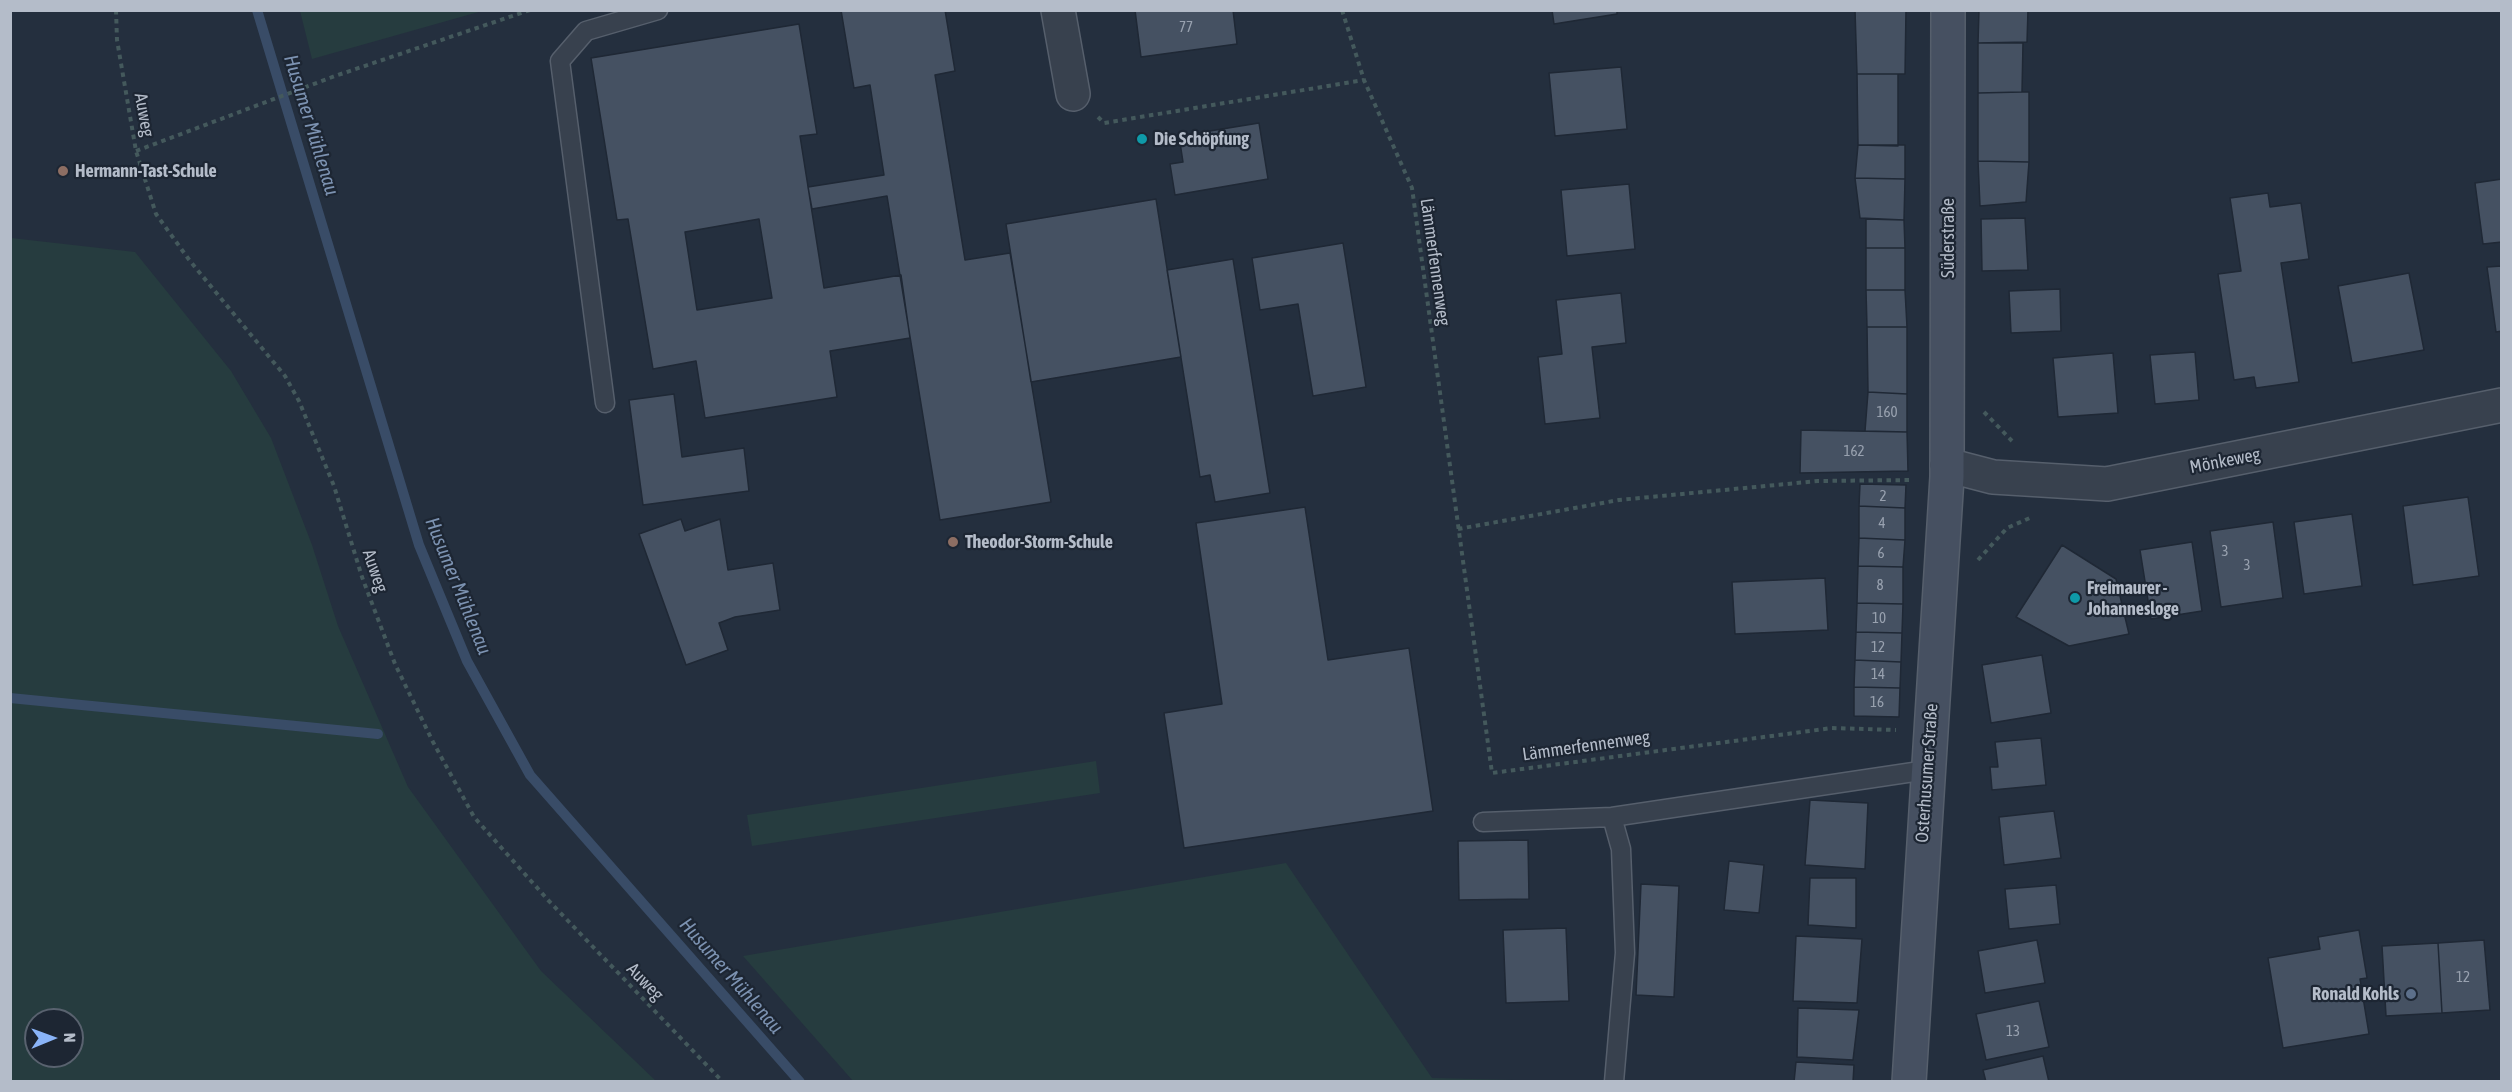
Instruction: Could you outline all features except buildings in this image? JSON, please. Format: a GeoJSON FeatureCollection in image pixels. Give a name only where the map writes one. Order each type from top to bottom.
{"type":"FeatureCollection","features":[{"type":"Feature","properties":{"kind":"main road","name":"Süderstraße"},"geometry":{"type":"LineString","coordinates":[[1947,471],[1948,10]]}},
{"type":"Feature","properties":{"kind":"main road","name":"Osterhusumer Straße"},"geometry":{"type":"LineString","coordinates":[[1909,1082],[1929,732],[1941,603],[1947,471]]}},
{"type":"Feature","properties":{"kind":"street"},"geometry":{"type":"LineString","coordinates":[[1058,10],[1073,94]]}},
{"type":"Feature","properties":{"kind":"street","name":"Mönkeweg"},"geometry":{"type":"LineString","coordinates":[[1947,471],[1993,477],[2107,484],[2502,405]]}},
{"type":"Feature","properties":{"kind":"lane"},"geometry":{"type":"LineString","coordinates":[[605,403],[560,61],[586,31],[658,10]]}},
{"type":"Feature","properties":{"kind":"lane"},"geometry":{"type":"LineString","coordinates":[[1483,822],[1612,817],[1927,770]]}},
{"type":"Feature","properties":{"kind":"lane"},"geometry":{"type":"LineString","coordinates":[[1612,817],[1621,849],[1625,953],[1614,1082]]}},
{"type":"Feature","properties":{"kind":"path","name":"Auweg"},"geometry":{"type":"LineString","coordinates":[[116,10],[117,40],[136,151],[156,214],[190,261],[273,360],[298,401],[334,486],[362,577],[395,664],[433,742],[474,817],[548,900],[723,1082]]}},
{"type":"Feature","properties":{"kind":"path"},"geometry":{"type":"LineString","coordinates":[[136,151],[334,76],[530,10]]}},
{"type":"Feature","properties":{"kind":"path","name":"Lämmerfennenweg"},"geometry":{"type":"LineString","coordinates":[[1342,10],[1364,80],[1412,188],[1492,773],[1832,728],[1929,732]]}},
{"type":"Feature","properties":{"kind":"path"},"geometry":{"type":"LineString","coordinates":[[1073,94],[1104,123],[1364,80]]}},
{"type":"Feature","properties":{"kind":"path"},"geometry":{"type":"LineString","coordinates":[[1948,375],[2010,440],[2021,445]]}},
{"type":"Feature","properties":{"kind":"path"},"geometry":{"type":"LineString","coordinates":[[1458,529],[1619,500],[1818,481],[1913,480],[1947,471]]}},
{"type":"Feature","properties":{"kind":"path"},"geometry":{"type":"LineString","coordinates":[[1977,561],[2007,528],[2037,515]]}},
{"type":"Feature","properties":{"kind":"green space"},"geometry":{"type":"Polygon","coordinates":[[[300,10],[482,11],[312,59],[300,10]]]}},
{"type":"Feature","properties":{"kind":"green space"},"geometry":{"type":"Polygon","coordinates":[[[11,238],[135,252],[231,371],[271,438],[312,545],[338,626],[408,787],[541,971],[656,1081],[11,1081],[11,238]]]}},
{"type":"Feature","properties":{"kind":"green space"},"geometry":{"type":"Polygon","coordinates":[[[1096,761],[1100,793],[752,846],[747,815],[1096,761]]]}},
{"type":"Feature","properties":{"kind":"green space"},"geometry":{"type":"Polygon","coordinates":[[[1286,863],[1432,1078],[1554,1081],[853,1081],[743,956],[1286,863]]]}},
{"type":"Feature","properties":{"kind":"waterway","name":"Husumer Mühlenau"},"geometry":{"type":"LineString","coordinates":[[257,10],[419,545],[467,661],[530,775],[800,1082]]}},
{"type":"Feature","properties":{"kind":"waterway"},"geometry":{"type":"LineString","coordinates":[[10,698],[378,734]]}},
{"type":"Feature","properties":{"kind":"place","name":"Die Schöpfung"},"geometry":{"type":"Point","coordinates":[1142,139]}},
{"type":"Feature","properties":{"kind":"place","name":"Hermann-Tast-Schule"},"geometry":{"type":"Point","coordinates":[63,171]}},
{"type":"Feature","properties":{"kind":"place","name":"Theodor-Storm-Schule"},"geometry":{"type":"Point","coordinates":[953,542]}},
{"type":"Feature","properties":{"kind":"place","name":"Freimaurer - Johannesloge"},"geometry":{"type":"Point","coordinates":[2075,598]}},
{"type":"Feature","properties":{"kind":"place","name":"Ronald Kohls"},"geometry":{"type":"Point","coordinates":[2411,994]}}]}
